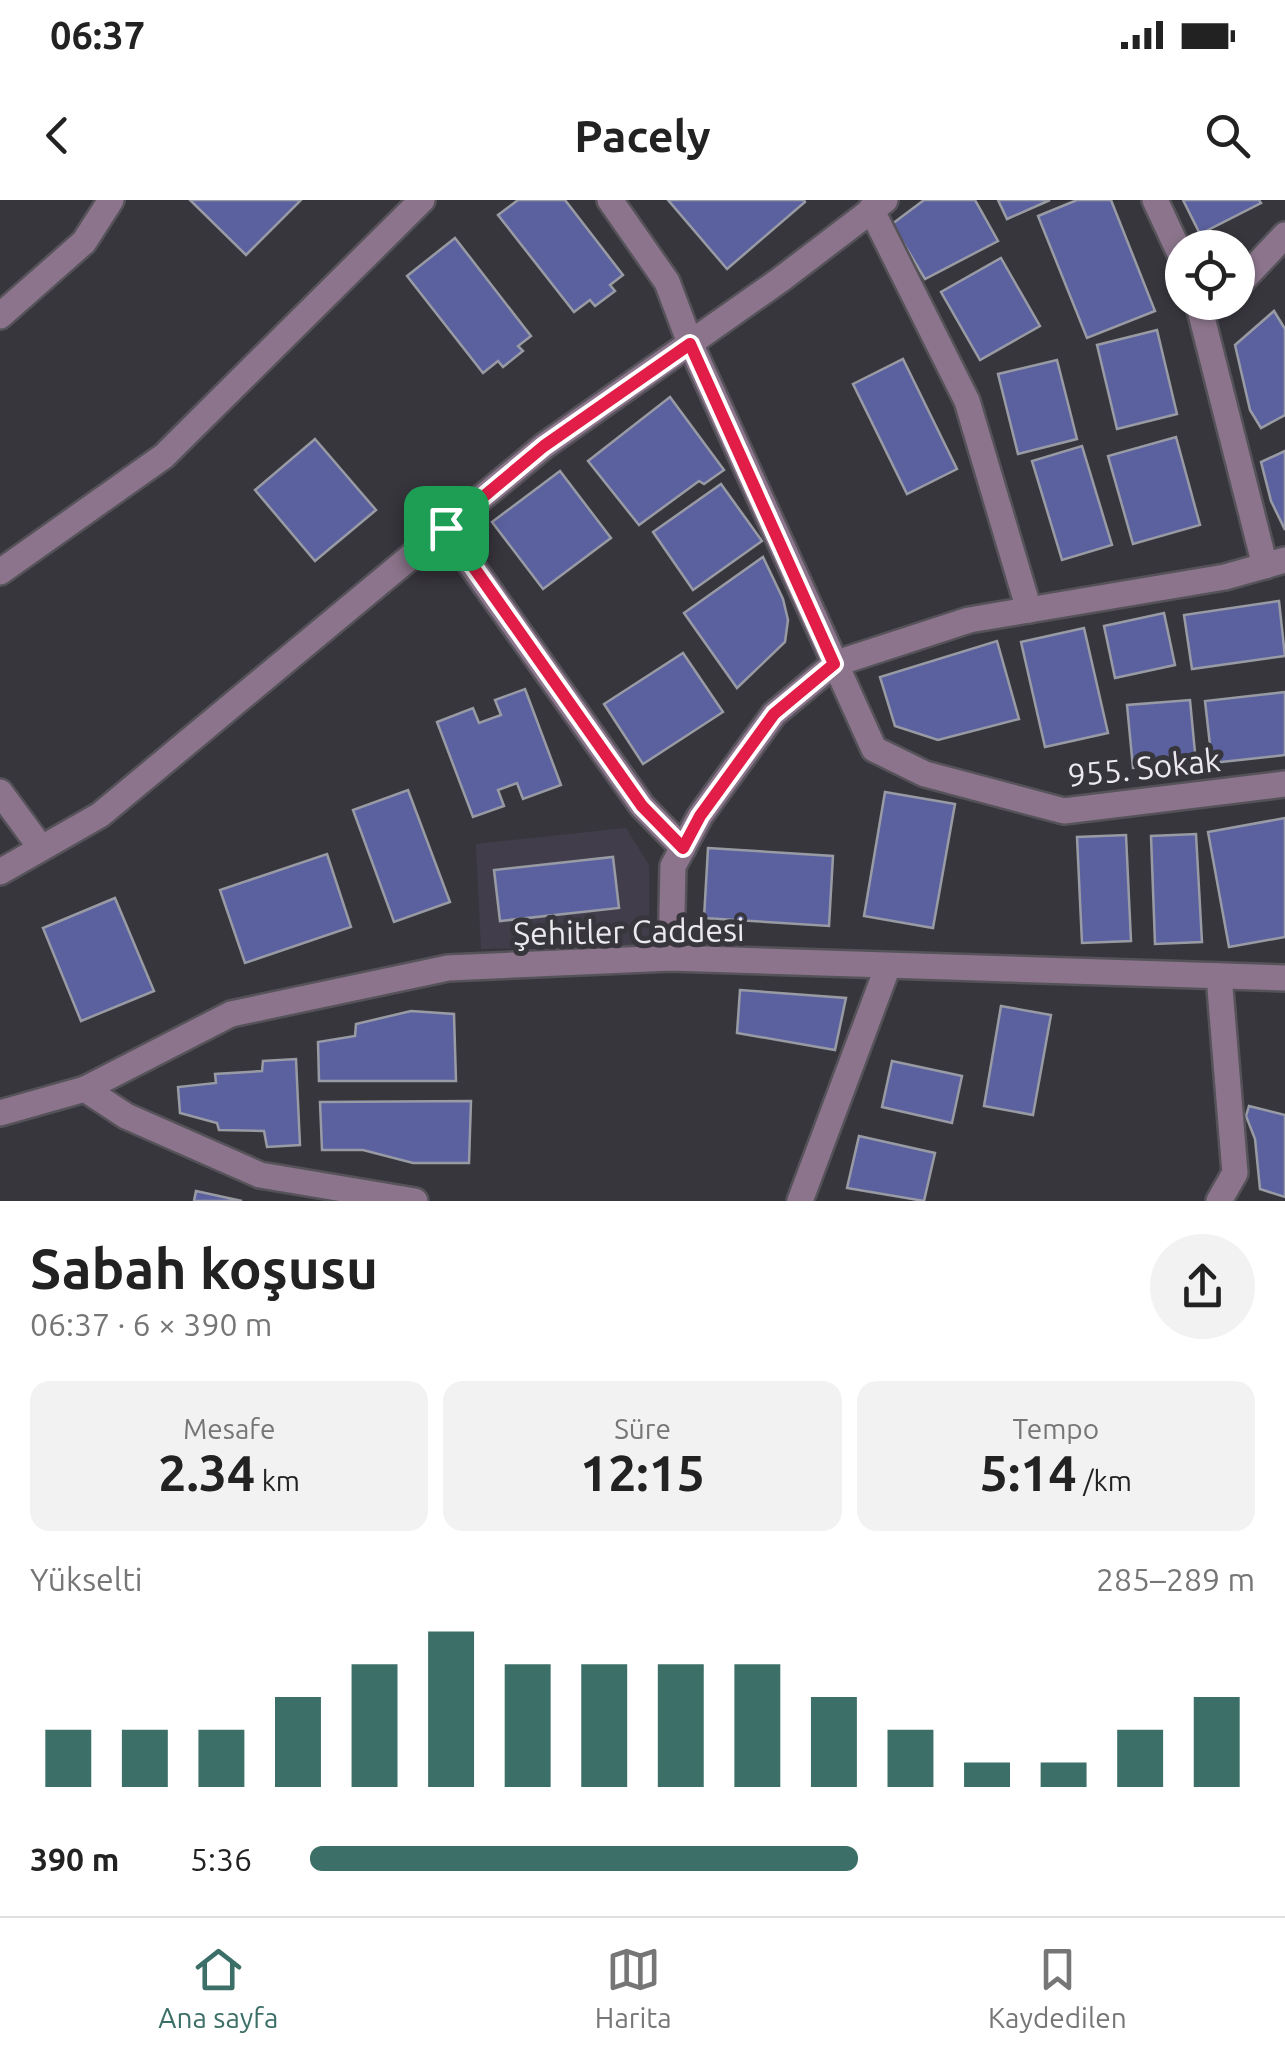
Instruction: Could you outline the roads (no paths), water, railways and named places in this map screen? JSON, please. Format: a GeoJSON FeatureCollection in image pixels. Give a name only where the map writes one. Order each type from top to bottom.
{"type":"FeatureCollection","features":[{"type":"Feature","properties":{"kind":"street"},"geometry":{"type":"LineString","coordinates":[[0,316],[84,242],[111,200]]}},
{"type":"Feature","properties":{"kind":"street"},"geometry":{"type":"LineString","coordinates":[[0,572],[164,456],[422,200]]}},
{"type":"Feature","properties":{"kind":"street","name":"955. Sokak"},"geometry":{"type":"LineString","coordinates":[[610,200],[667,282],[690,344],[874,748],[926,774],[1064,811],[1285,784]]}},
{"type":"Feature","properties":{"kind":"street"},"geometry":{"type":"LineString","coordinates":[[1155,200],[1169,230]]}},
{"type":"Feature","properties":{"kind":"street"},"geometry":{"type":"LineString","coordinates":[[0,872],[100,815],[544,446],[690,344],[878,204],[967,401],[1029,610]]}},
{"type":"Feature","properties":{"kind":"street"},"geometry":{"type":"LineString","coordinates":[[1255,266],[1285,235]]}},
{"type":"Feature","properties":{"kind":"street"},"geometry":{"type":"LineString","coordinates":[[671,958],[673,866],[700,816],[774,714],[834,664],[969,620],[1226,578],[1275,562],[1210,320]]}},
{"type":"Feature","properties":{"kind":"street"},"geometry":{"type":"LineString","coordinates":[[446,528],[642,806],[683,848]]}},
{"type":"Feature","properties":{"kind":"street"},"geometry":{"type":"LineString","coordinates":[[0,792],[41,848]]}},
{"type":"Feature","properties":{"kind":"street","name":"Şehitler Caddesi"},"geometry":{"type":"LineString","coordinates":[[0,1113],[85,1088],[231,1014],[448,968],[671,958],[1285,978]]}},
{"type":"Feature","properties":{"kind":"street"},"geometry":{"type":"LineString","coordinates":[[800,1201],[888,966]]}},
{"type":"Feature","properties":{"kind":"street"},"geometry":{"type":"LineString","coordinates":[[1219,976],[1236,1173],[1220,1201]]}},
{"type":"Feature","properties":{"kind":"street"},"geometry":{"type":"LineString","coordinates":[[85,1088],[126,1116],[260,1175],[415,1201]]}}]}
